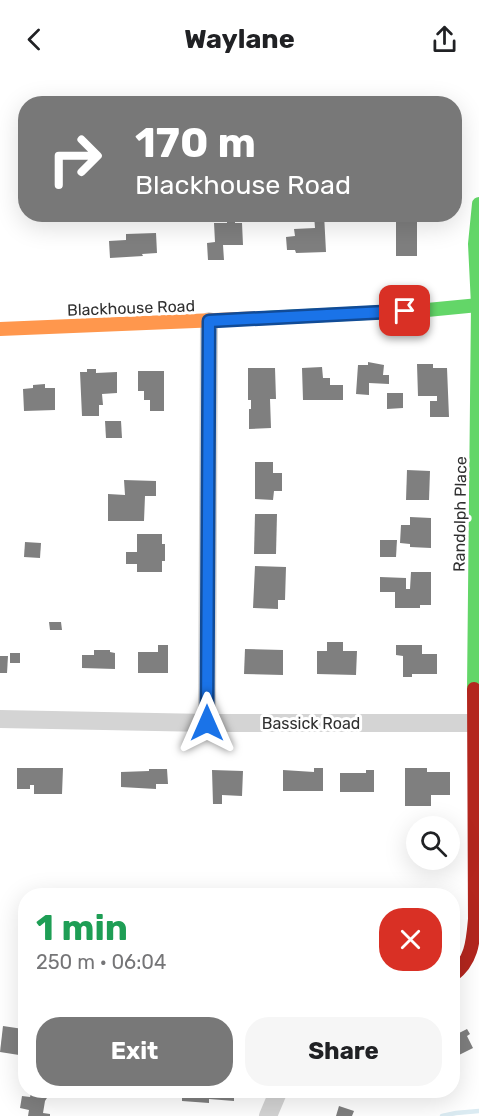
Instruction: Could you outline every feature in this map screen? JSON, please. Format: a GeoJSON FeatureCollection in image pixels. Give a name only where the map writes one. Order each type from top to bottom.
{"type":"FeatureCollection","features":[{"type":"Feature","properties":{"kind":"street","name":"Randolph Place"},"geometry":{"type":"LineString","coordinates":[[460,968],[467,962],[474,936],[479,305],[475,244],[479,204]]}},
{"type":"Feature","properties":{"kind":"street","name":"Blackhouse Road"},"geometry":{"type":"LineString","coordinates":[[0,329],[209,321],[427,310],[479,305]]}},
{"type":"Feature","properties":{"kind":"street"},"geometry":{"type":"LineString","coordinates":[[207,723],[209,321]]}},
{"type":"Feature","properties":{"kind":"street","name":"Bassick Road"},"geometry":{"type":"LineString","coordinates":[[0,718],[207,723],[476,723]]}},
{"type":"Feature","properties":{"kind":"street"},"geometry":{"type":"LineString","coordinates":[[268,1116],[276,1098]]}},
{"type":"Feature","properties":{"kind":"building"},"geometry":{"type":"Polygon","coordinates":[[[315,222],[324,222],[326,252],[296,253],[295,250],[287,250],[286,237],[295,236],[294,229],[315,228],[315,222]]]}},
{"type":"Feature","properties":{"kind":"building"},"geometry":{"type":"Polygon","coordinates":[[[396,222],[417,222],[417,256],[396,256],[396,222]]]}},
{"type":"Feature","properties":{"kind":"building"},"geometry":{"type":"Polygon","coordinates":[[[214,223],[242,223],[243,245],[223,245],[224,260],[208,260],[207,243],[215,242],[214,223]]]}},
{"type":"Feature","properties":{"kind":"building"},"geometry":{"type":"Polygon","coordinates":[[[156,233],[157,253],[110,258],[109,241],[126,240],[126,234],[156,233]]]}},
{"type":"Feature","properties":{"kind":"building"},"geometry":{"type":"Polygon","coordinates":[[[368,362],[384,365],[383,375],[389,375],[389,384],[369,383],[369,395],[356,394],[358,365],[368,365],[368,362]]]}},
{"type":"Feature","properties":{"kind":"building"},"geometry":{"type":"Polygon","coordinates":[[[417,364],[433,364],[433,368],[447,368],[449,417],[430,417],[430,401],[437,401],[437,396],[418,396],[417,364]]]}},
{"type":"Feature","properties":{"kind":"building"},"geometry":{"type":"Polygon","coordinates":[[[322,367],[323,378],[330,378],[330,385],[343,385],[343,400],[303,400],[302,368],[322,367]]]}},
{"type":"Feature","properties":{"kind":"building"},"geometry":{"type":"Polygon","coordinates":[[[248,368],[275,368],[276,399],[270,399],[271,428],[249,429],[251,400],[248,400],[248,368]]]}},
{"type":"Feature","properties":{"kind":"building"},"geometry":{"type":"Polygon","coordinates":[[[87,369],[96,369],[96,373],[117,372],[117,393],[102,394],[103,405],[99,405],[99,416],[82,416],[80,372],[87,372],[87,369]]]}},
{"type":"Feature","properties":{"kind":"building"},"geometry":{"type":"Polygon","coordinates":[[[138,371],[164,371],[164,411],[150,411],[150,400],[144,400],[144,391],[138,391],[138,371]]]}},
{"type":"Feature","properties":{"kind":"building"},"geometry":{"type":"Polygon","coordinates":[[[45,384],[45,388],[55,388],[55,410],[24,411],[23,389],[45,384]]]}},
{"type":"Feature","properties":{"kind":"building"},"geometry":{"type":"Polygon","coordinates":[[[387,393],[403,393],[403,408],[387,409],[387,393]]]}},
{"type":"Feature","properties":{"kind":"building"},"geometry":{"type":"Polygon","coordinates":[[[105,421],[121,421],[122,438],[106,438],[105,421]]]}},
{"type":"Feature","properties":{"kind":"building"},"geometry":{"type":"Polygon","coordinates":[[[255,462],[273,462],[273,473],[282,473],[282,491],[274,491],[273,500],[255,499],[255,462]]]}},
{"type":"Feature","properties":{"kind":"building"},"geometry":{"type":"Polygon","coordinates":[[[407,470],[430,471],[429,500],[406,500],[407,470]]]}},
{"type":"Feature","properties":{"kind":"building"},"geometry":{"type":"Polygon","coordinates":[[[124,480],[156,481],[156,496],[145,496],[144,521],[108,521],[108,494],[125,495],[124,480]]]}},
{"type":"Feature","properties":{"kind":"building"},"geometry":{"type":"Polygon","coordinates":[[[255,514],[277,514],[276,554],[254,554],[255,514]]]}},
{"type":"Feature","properties":{"kind":"building"},"geometry":{"type":"Polygon","coordinates":[[[410,517],[431,518],[431,548],[410,547],[410,544],[400,543],[401,525],[410,525],[410,517]]]}},
{"type":"Feature","properties":{"kind":"building"},"geometry":{"type":"Polygon","coordinates":[[[137,534],[162,534],[162,544],[165,544],[165,561],[162,561],[162,572],[137,572],[137,564],[126,564],[126,552],[137,552],[137,534]]]}},
{"type":"Feature","properties":{"kind":"building"},"geometry":{"type":"Polygon","coordinates":[[[380,540],[397,540],[396,557],[380,557],[380,540]]]}},
{"type":"Feature","properties":{"kind":"building"},"geometry":{"type":"Polygon","coordinates":[[[25,542],[41,543],[40,558],[24,557],[25,542]]]}},
{"type":"Feature","properties":{"kind":"building"},"geometry":{"type":"Polygon","coordinates":[[[255,566],[286,567],[285,600],[278,600],[278,609],[253,608],[255,566]]]}},
{"type":"Feature","properties":{"kind":"building"},"geometry":{"type":"Polygon","coordinates":[[[411,572],[431,572],[431,605],[420,605],[420,608],[395,608],[395,592],[380,592],[380,577],[406,578],[406,589],[410,589],[411,572]]]}},
{"type":"Feature","properties":{"kind":"building"},"geometry":{"type":"Polygon","coordinates":[[[49,622],[61,622],[62,630],[50,630],[49,622]]]}},
{"type":"Feature","properties":{"kind":"building"},"geometry":{"type":"Polygon","coordinates":[[[327,642],[343,642],[343,651],[357,651],[356,675],[317,674],[317,651],[327,651],[327,642]]]}},
{"type":"Feature","properties":{"kind":"building"},"geometry":{"type":"Polygon","coordinates":[[[158,645],[168,645],[168,673],[138,673],[138,652],[158,652],[158,645]]]}},
{"type":"Feature","properties":{"kind":"building"},"geometry":{"type":"Polygon","coordinates":[[[396,645],[422,645],[422,654],[437,654],[437,674],[412,674],[412,677],[403,677],[403,656],[396,655],[396,645]]]}},
{"type":"Feature","properties":{"kind":"building"},"geometry":{"type":"Polygon","coordinates":[[[245,649],[283,650],[283,675],[244,674],[245,649]]]}},
{"type":"Feature","properties":{"kind":"building"},"geometry":{"type":"Polygon","coordinates":[[[94,650],[110,650],[115,653],[115,669],[82,668],[82,655],[94,655],[94,650]]]}},
{"type":"Feature","properties":{"kind":"building"},"geometry":{"type":"Polygon","coordinates":[[[10,653],[20,653],[20,663],[10,663],[10,653]]]}},
{"type":"Feature","properties":{"kind":"building"},"geometry":{"type":"Polygon","coordinates":[[[0,656],[8,656],[7,673],[0,673],[0,656]]]}},
{"type":"Feature","properties":{"kind":"building"},"geometry":{"type":"Polygon","coordinates":[[[17,768],[63,768],[62,794],[34,794],[34,785],[30,785],[30,789],[17,789],[17,768]]]}},
{"type":"Feature","properties":{"kind":"building"},"geometry":{"type":"Polygon","coordinates":[[[314,768],[323,768],[323,791],[283,791],[283,770],[314,772],[314,768]]]}},
{"type":"Feature","properties":{"kind":"building"},"geometry":{"type":"Polygon","coordinates":[[[405,768],[427,768],[427,772],[450,772],[450,795],[431,795],[431,806],[405,806],[405,768]]]}},
{"type":"Feature","properties":{"kind":"building"},"geometry":{"type":"Polygon","coordinates":[[[149,769],[167,769],[168,784],[156,784],[156,789],[121,787],[121,772],[149,771],[149,769]]]}},
{"type":"Feature","properties":{"kind":"building"},"geometry":{"type":"Polygon","coordinates":[[[212,770],[243,771],[242,796],[222,795],[222,804],[213,804],[212,770]]]}},
{"type":"Feature","properties":{"kind":"building"},"geometry":{"type":"Polygon","coordinates":[[[366,770],[374,770],[374,792],[340,792],[340,773],[366,773],[366,770]]]}},
{"type":"Feature","properties":{"kind":"building"},"geometry":{"type":"Polygon","coordinates":[[[3,1026],[18,1028],[18,1055],[0,1052],[3,1026]]]}},
{"type":"Feature","properties":{"kind":"building"},"geometry":{"type":"Polygon","coordinates":[[[467,1029],[470,1034],[467,1036],[473,1048],[460,1054],[460,1032],[467,1029]]]}},
{"type":"Feature","properties":{"kind":"building"},"geometry":{"type":"Polygon","coordinates":[[[22,1098],[47,1098],[43,1113],[50,1114],[50,1116],[28,1116],[29,1110],[20,1108],[22,1098]]]}},
{"type":"Feature","properties":{"kind":"building"},"geometry":{"type":"Polygon","coordinates":[[[182,1098],[234,1098],[234,1101],[209,1099],[209,1103],[182,1101],[182,1098]]]}},
{"type":"Feature","properties":{"kind":"building"},"geometry":{"type":"Polygon","coordinates":[[[339,1106],[354,1111],[352,1116],[336,1116],[339,1106]]]}},
{"type":"Feature","properties":{"kind":"waterway"},"geometry":{"type":"LineString","coordinates":[[442,1116],[479,1111]]}},
{"type":"Feature","properties":{"kind":"traffic: fast"},"geometry":{"type":"LineString","coordinates":[[474,689],[478,305],[475,244],[479,204]]}},
{"type":"Feature","properties":{"kind":"traffic: fast"},"geometry":{"type":"LineString","coordinates":[[265,318],[427,310],[479,305]]}},
{"type":"Feature","properties":{"kind":"traffic: slow"},"geometry":{"type":"LineString","coordinates":[[0,329],[265,318]]}},
{"type":"Feature","properties":{"kind":"traffic: jam"},"geometry":{"type":"LineString","coordinates":[[460,968],[468,957],[475,919],[474,689]]}},
{"type":"Feature","properties":{"kind":"route"},"geometry":{"type":"LineString","coordinates":[[207,723],[209,321],[405,311]]}}]}
